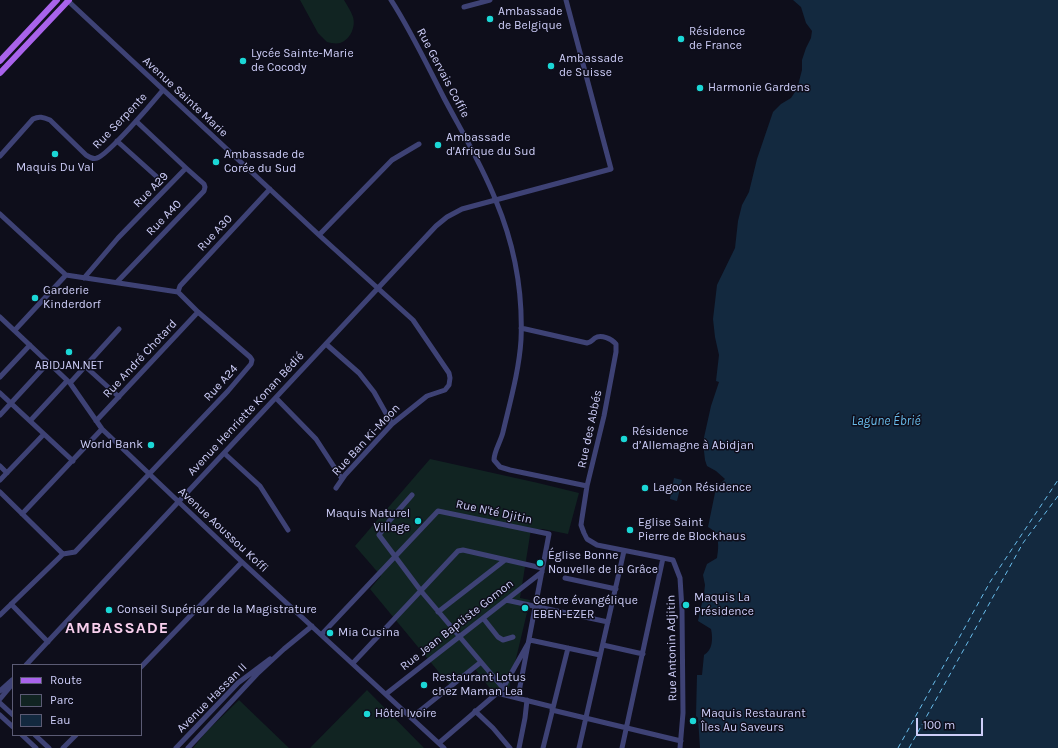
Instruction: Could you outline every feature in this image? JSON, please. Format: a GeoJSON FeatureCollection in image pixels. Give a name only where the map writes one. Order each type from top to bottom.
{"type":"FeatureCollection","features":[{"type":"Feature","properties":{"kind":"main road"},"geometry":{"type":"LineString","coordinates":[[0,61],[57,0]]}},
{"type":"Feature","properties":{"kind":"main road"},"geometry":{"type":"LineString","coordinates":[[0,73],[68,0]]}},
{"type":"Feature","properties":{"kind":"street","name":"Avenue Sainte Marie"},"geometry":{"type":"LineString","coordinates":[[68,0],[319,235],[378,288]]}},
{"type":"Feature","properties":{"kind":"street","name":"Rue Gervais Coffie"},"geometry":{"type":"LineString","coordinates":[[391,0],[409,30],[496,200],[505,224],[516,272],[520,296],[521,340],[502,437],[495,453],[494,460],[500,467],[510,470],[587,486]]}},
{"type":"Feature","properties":{"kind":"street"},"geometry":{"type":"LineString","coordinates":[[464,7],[490,0]]}},
{"type":"Feature","properties":{"kind":"street","name":"Avenue Henriette Konan Bédié"},"geometry":{"type":"LineString","coordinates":[[27,664],[436,226],[462,209],[611,169],[566,0]]}},
{"type":"Feature","properties":{"kind":"street","name":"Rue Serpente"},"geometry":{"type":"LineString","coordinates":[[0,156],[33,119],[44,117],[50,120],[86,155],[94,159],[97,158],[103,155],[136,121],[163,90]]}},
{"type":"Feature","properties":{"kind":"street","name":"Rue A29"},"geometry":{"type":"LineString","coordinates":[[84,278],[118,238],[186,168],[136,121]]}},
{"type":"Feature","properties":{"kind":"street"},"geometry":{"type":"LineString","coordinates":[[117,140],[157,177]]}},
{"type":"Feature","properties":{"kind":"street"},"geometry":{"type":"LineString","coordinates":[[319,235],[392,160],[419,144]]}},
{"type":"Feature","properties":{"kind":"street","name":"Rue A40"},"geometry":{"type":"LineString","coordinates":[[117,282],[204,191],[204,184],[186,168]]}},
{"type":"Feature","properties":{"kind":"street","name":"Rue A30"},"geometry":{"type":"LineString","coordinates":[[178,292],[180,286],[270,189]]}},
{"type":"Feature","properties":{"kind":"street"},"geometry":{"type":"LineString","coordinates":[[0,214],[66,275],[178,292]]}},
{"type":"Feature","properties":{"kind":"street"},"geometry":{"type":"LineString","coordinates":[[14,330],[66,275]]}},
{"type":"Feature","properties":{"kind":"street","name":"Rue Ban Ki-Moon"},"geometry":{"type":"LineString","coordinates":[[336,488],[392,424],[419,401],[433,393],[445,390],[449,385],[449,373],[417,323],[378,288]]}},
{"type":"Feature","properties":{"kind":"street","name":"Rue A24"},"geometry":{"type":"LineString","coordinates":[[63,554],[75,552],[228,391],[251,364],[252,360],[250,356],[198,312],[178,292]]}},
{"type":"Feature","properties":{"kind":"street","name":"Rue André Chotard"},"geometry":{"type":"LineString","coordinates":[[96,421],[198,312]]}},
{"type":"Feature","properties":{"kind":"street","name":"Avenue Aoussou Koffi"},"geometry":{"type":"LineString","coordinates":[[0,316],[68,382],[102,429],[242,562],[322,634],[444,748]]}},
{"type":"Feature","properties":{"kind":"street","name":"Rue des Abbés"},"geometry":{"type":"LineString","coordinates":[[521,328],[587,343],[594,338],[603,337],[612,340],[616,344],[616,352],[604,416],[587,486],[581,525],[584,533],[591,542],[596,545],[663,558]]}},
{"type":"Feature","properties":{"kind":"street"},"geometry":{"type":"LineString","coordinates":[[30,421],[86,366],[119,329]]}},
{"type":"Feature","properties":{"kind":"street"},"geometry":{"type":"LineString","coordinates":[[326,344],[359,373],[374,392],[392,424]]}},
{"type":"Feature","properties":{"kind":"street"},"geometry":{"type":"LineString","coordinates":[[0,377],[30,345]]}},
{"type":"Feature","properties":{"kind":"street"},"geometry":{"type":"LineString","coordinates":[[0,415],[48,362]]}},
{"type":"Feature","properties":{"kind":"street"},"geometry":{"type":"LineString","coordinates":[[86,366],[119,397]]}},
{"type":"Feature","properties":{"kind":"street"},"geometry":{"type":"LineString","coordinates":[[0,393],[73,461]]}},
{"type":"Feature","properties":{"kind":"street"},"geometry":{"type":"LineString","coordinates":[[276,398],[316,439],[342,480]]}},
{"type":"Feature","properties":{"kind":"street"},"geometry":{"type":"LineString","coordinates":[[22,514],[102,429]]}},
{"type":"Feature","properties":{"kind":"street"},"geometry":{"type":"LineString","coordinates":[[0,480],[44,434]]}},
{"type":"Feature","properties":{"kind":"street"},"geometry":{"type":"LineString","coordinates":[[224,453],[260,486],[288,530]]}},
{"type":"Feature","properties":{"kind":"street"},"geometry":{"type":"LineString","coordinates":[[0,466],[7,472]]}},
{"type":"Feature","properties":{"kind":"street"},"geometry":{"type":"LineString","coordinates":[[0,492],[63,554],[0,615]]}},
{"type":"Feature","properties":{"kind":"street"},"geometry":{"type":"LineString","coordinates":[[412,495],[390,520],[379,536],[438,612],[503,688]]}},
{"type":"Feature","properties":{"kind":"street","name":"Rue N'té Djitin"},"geometry":{"type":"LineString","coordinates":[[322,634],[438,511],[549,534],[518,697]]}},
{"type":"Feature","properties":{"kind":"street"},"geometry":{"type":"LineString","coordinates":[[353,663],[460,550],[542,570]]}},
{"type":"Feature","properties":{"kind":"street"},"geometry":{"type":"LineString","coordinates":[[579,748],[624,551]]}},
{"type":"Feature","properties":{"kind":"street"},"geometry":{"type":"LineString","coordinates":[[622,748],[663,558]]}},
{"type":"Feature","properties":{"kind":"street","name":"Rue Antonin Adjitin"},"geometry":{"type":"LineString","coordinates":[[663,558],[673,560],[679,573],[681,583],[683,688],[680,748]]}},
{"type":"Feature","properties":{"kind":"street"},"geometry":{"type":"LineString","coordinates":[[438,612],[506,560]]}},
{"type":"Feature","properties":{"kind":"street"},"geometry":{"type":"LineString","coordinates":[[142,666],[242,562]]}},
{"type":"Feature","properties":{"kind":"street","name":"Rue Jean Baptiste Gomon"},"geometry":{"type":"LineString","coordinates":[[386,694],[542,570]]}},
{"type":"Feature","properties":{"kind":"street"},"geometry":{"type":"LineString","coordinates":[[565,578],[616,589]]}},
{"type":"Feature","properties":{"kind":"street"},"geometry":{"type":"LineString","coordinates":[[506,600],[608,622]]}},
{"type":"Feature","properties":{"kind":"street"},"geometry":{"type":"LineString","coordinates":[[11,604],[48,642]]}},
{"type":"Feature","properties":{"kind":"street"},"geometry":{"type":"LineString","coordinates":[[483,618],[498,637],[504,640],[513,637]]}},
{"type":"Feature","properties":{"kind":"street","name":"Avenue Hassan II"},"geometry":{"type":"LineString","coordinates":[[188,748],[257,674],[312,626]]}},
{"type":"Feature","properties":{"kind":"street"},"geometry":{"type":"LineString","coordinates":[[439,743],[503,688],[530,640],[600,655]]}},
{"type":"Feature","properties":{"kind":"street"},"geometry":{"type":"LineString","coordinates":[[603,645],[643,654]]}},
{"type":"Feature","properties":{"kind":"street"},"geometry":{"type":"LineString","coordinates":[[543,748],[568,648]]}},
{"type":"Feature","properties":{"kind":"street","name":"Avenue Hassan II"},"geometry":{"type":"LineString","coordinates":[[176,748],[238,683],[284,649]]}},
{"type":"Feature","properties":{"kind":"street"},"geometry":{"type":"LineString","coordinates":[[411,718],[481,662]]}},
{"type":"Feature","properties":{"kind":"street"},"geometry":{"type":"LineString","coordinates":[[0,691],[12,681]]}},
{"type":"Feature","properties":{"kind":"street"},"geometry":{"type":"LineString","coordinates":[[0,699],[12,682]]}},
{"type":"Feature","properties":{"kind":"street"},"geometry":{"type":"LineString","coordinates":[[497,693],[518,697],[627,729],[681,741]]}},
{"type":"Feature","properties":{"kind":"street"},"geometry":{"type":"LineString","coordinates":[[519,748],[526,718],[527,700]]}},
{"type":"Feature","properties":{"kind":"street"},"geometry":{"type":"LineString","coordinates":[[0,703],[12,714]]}},
{"type":"Feature","properties":{"kind":"street"},"geometry":{"type":"LineString","coordinates":[[475,711],[493,728],[510,748]]}},
{"type":"Feature","properties":{"kind":"street"},"geometry":{"type":"LineString","coordinates":[[0,715],[12,726]]}},
{"type":"Feature","properties":{"kind":"street"},"geometry":{"type":"LineString","coordinates":[[23,736],[36,748]]}},
{"type":"Feature","properties":{"kind":"street"},"geometry":{"type":"LineString","coordinates":[[36,736],[49,748]]}},
{"type":"Feature","properties":{"kind":"street"},"geometry":{"type":"LineString","coordinates":[[63,748],[75,736]]}},
{"type":"Feature","properties":{"kind":"green space"},"geometry":{"type":"Polygon","coordinates":[[[300,0],[344,0],[354,21],[353,29],[347,39],[340,43],[327,42],[318,33],[300,0]]]}},
{"type":"Feature","properties":{"kind":"green space"},"geometry":{"type":"Polygon","coordinates":[[[430,459],[579,493],[568,534],[543,529],[531,529],[520,598],[530,600],[509,688],[492,691],[475,669],[452,688],[370,589],[381,576],[355,546],[430,459]]]}},
{"type":"Feature","properties":{"kind":"green space","name":"Hôtel Ivoire"},"geometry":{"type":"Polygon","coordinates":[[[367,690],[424,748],[310,748],[367,690]]]}},
{"type":"Feature","properties":{"kind":"green space"},"geometry":{"type":"Polygon","coordinates":[[[239,700],[289,748],[193,748],[207,731],[239,700]]]}},
{"type":"Feature","properties":{"kind":"water","name":"Lagune Ébrié"},"geometry":{"type":"Polygon","coordinates":[[[793,0],[1058,0],[1058,748],[700,748],[698,718],[696,716],[697,675],[702,675],[704,655],[711,647],[712,636],[711,629],[698,621],[705,585],[703,575],[707,564],[717,558],[718,553],[717,536],[708,527],[716,488],[725,479],[716,471],[707,466],[703,442],[711,406],[719,382],[716,381],[719,355],[713,319],[717,285],[735,248],[738,221],[742,205],[749,192],[757,159],[773,112],[781,104],[791,98],[797,89],[802,70],[802,60],[811,38],[812,31],[806,23],[801,7],[793,0]]]}},
{"type":"Feature","properties":{"kind":"water"},"geometry":{"type":"Polygon","coordinates":[[[674,478],[682,480],[677,501],[670,499],[674,478]]]}},
{"type":"Feature","properties":{"kind":"ferry route"},"geometry":{"type":"LineString","coordinates":[[898,748],[990,582],[1058,480]]}},
{"type":"Feature","properties":{"kind":"ferry route"},"geometry":{"type":"LineString","coordinates":[[909,748],[1023,543],[1058,496]]}},
{"type":"Feature","properties":{"kind":"place","name":"Ambassade de Belgique"},"geometry":{"type":"Point","coordinates":[490,19]}},
{"type":"Feature","properties":{"kind":"place","name":"Résidence de France"},"geometry":{"type":"Point","coordinates":[681,39]}},
{"type":"Feature","properties":{"kind":"place","name":"Lycée Sainte-Marie de Cocody"},"geometry":{"type":"Point","coordinates":[243,61]}},
{"type":"Feature","properties":{"kind":"place","name":"Ambassade de Suisse"},"geometry":{"type":"Point","coordinates":[551,66]}},
{"type":"Feature","properties":{"kind":"place","name":"Harmonie Gardens"},"geometry":{"type":"Point","coordinates":[700,88]}},
{"type":"Feature","properties":{"kind":"place","name":"Ambassade d'Afrique du Sud"},"geometry":{"type":"Point","coordinates":[438,145]}},
{"type":"Feature","properties":{"kind":"place","name":"Maquis Du Val"},"geometry":{"type":"Point","coordinates":[55,154]}},
{"type":"Feature","properties":{"kind":"place","name":"Ambassade de Corée du Sud"},"geometry":{"type":"Point","coordinates":[216,162]}},
{"type":"Feature","properties":{"kind":"place","name":"Garderie Kinderdorf"},"geometry":{"type":"Point","coordinates":[35,298]}},
{"type":"Feature","properties":{"kind":"place","name":"ABIDJAN.NET"},"geometry":{"type":"Point","coordinates":[69,352]}},
{"type":"Feature","properties":{"kind":"place","name":"Résidence d’Allemagne à Abidjan"},"geometry":{"type":"Point","coordinates":[624,439]}},
{"type":"Feature","properties":{"kind":"place","name":"World Bank"},"geometry":{"type":"Point","coordinates":[151,445]}},
{"type":"Feature","properties":{"kind":"place","name":"Lagoon Résidence"},"geometry":{"type":"Point","coordinates":[645,488]}},
{"type":"Feature","properties":{"kind":"place","name":"Maquis Naturel Village"},"geometry":{"type":"Point","coordinates":[418,521]}},
{"type":"Feature","properties":{"kind":"place","name":"Eglise Saint Pierre de Blockhaus"},"geometry":{"type":"Point","coordinates":[630,530]}},
{"type":"Feature","properties":{"kind":"place","name":"Église Bonne Nouvelle de la Grâce"},"geometry":{"type":"Point","coordinates":[540,563]}},
{"type":"Feature","properties":{"kind":"place","name":"Maquis La Présidence"},"geometry":{"type":"Point","coordinates":[686,605]}},
{"type":"Feature","properties":{"kind":"place","name":"Centre évangélique EBEN-EZER"},"geometry":{"type":"Point","coordinates":[525,608]}},
{"type":"Feature","properties":{"kind":"place","name":"Conseil Supérieur de la Magistrature"},"geometry":{"type":"Point","coordinates":[109,610]}},
{"type":"Feature","properties":{"kind":"place","name":"Mia Cusina"},"geometry":{"type":"Point","coordinates":[330,633]}},
{"type":"Feature","properties":{"kind":"place","name":"Restaurant Lotus chez Maman Lea"},"geometry":{"type":"Point","coordinates":[424,685]}},
{"type":"Feature","properties":{"kind":"place","name":"Hôtel Ivoire"},"geometry":{"type":"Point","coordinates":[367,714]}},
{"type":"Feature","properties":{"kind":"place","name":"Maquis Restaurant Îles Au Saveurs"},"geometry":{"type":"Point","coordinates":[693,721]}},
{"type":"Feature","properties":{"kind":"district","name":"AMBASSADE"},"geometry":{"type":"Point","coordinates":[117,628]}}]}
